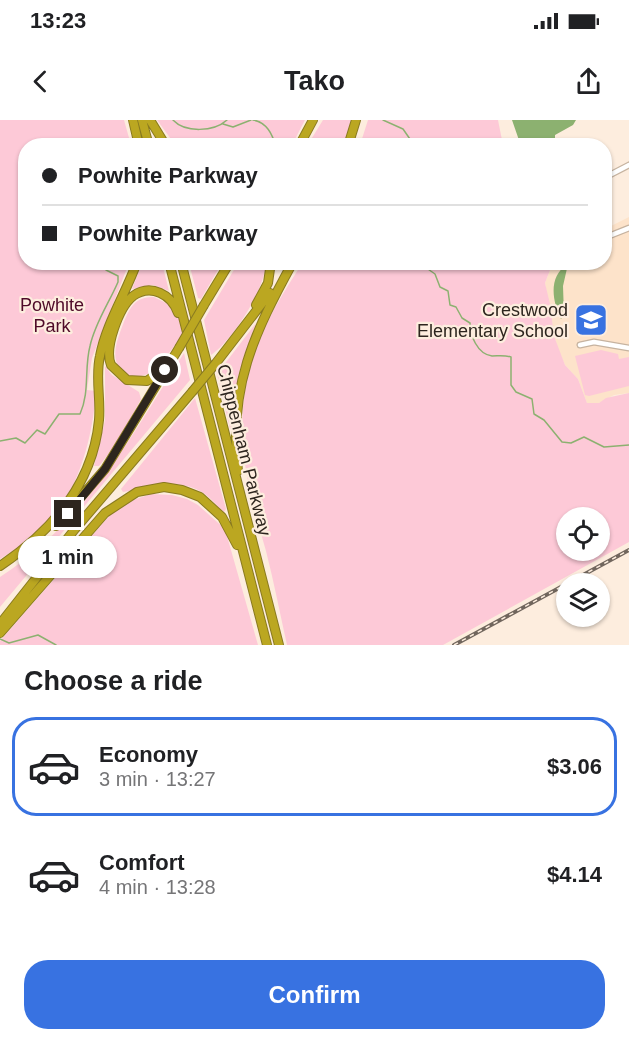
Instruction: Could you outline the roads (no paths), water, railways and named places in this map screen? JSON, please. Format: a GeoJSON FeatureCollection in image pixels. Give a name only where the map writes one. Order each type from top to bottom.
{"type":"FeatureCollection","features":[{"type":"Feature","properties":{"kind":"highway"},"geometry":{"type":"LineString","coordinates":[[150,120],[161,138]]}},
{"type":"Feature","properties":{"kind":"highway"},"geometry":{"type":"LineString","coordinates":[[303,138],[313,120]]}},
{"type":"Feature","properties":{"kind":"highway"},"geometry":{"type":"LineString","coordinates":[[350,138],[356,120]]}},
{"type":"Feature","properties":{"kind":"highway"},"geometry":{"type":"LineString","coordinates":[[136,121],[138,138]]}},
{"type":"Feature","properties":{"kind":"highway"},"geometry":{"type":"LineString","coordinates":[[136,121],[145,138]]}},
{"type":"Feature","properties":{"kind":"highway"},"geometry":{"type":"LineString","coordinates":[[0,566],[51,525],[72,498],[86,472],[99,422],[98,372],[101,351],[134,270]]}},
{"type":"Feature","properties":{"kind":"highway","name":"Chippenham Parkway"},"geometry":{"type":"LineString","coordinates":[[171,270],[267,645]]}},
{"type":"Feature","properties":{"kind":"highway","name":"Chippenham Parkway"},"geometry":{"type":"LineString","coordinates":[[183,270],[279,645]]}},
{"type":"Feature","properties":{"kind":"highway"},"geometry":{"type":"LineString","coordinates":[[0,571],[42,539],[92,487],[178,349],[224,270]]}},
{"type":"Feature","properties":{"kind":"highway"},"geometry":{"type":"LineString","coordinates":[[215,361],[258,302],[268,283],[270,270]]}},
{"type":"Feature","properties":{"kind":"highway"},"geometry":{"type":"LineString","coordinates":[[0,624],[215,361],[286,270]]}},
{"type":"Feature","properties":{"kind":"highway"},"geometry":{"type":"LineString","coordinates":[[267,599],[238,472],[237,417],[250,351],[267,308],[288,270]]}},
{"type":"Feature","properties":{"kind":"highway"},"geometry":{"type":"LineString","coordinates":[[178,349],[157,376],[143,382],[131,381],[118,375],[107,353],[128,301],[141,292],[155,291],[167,296],[175,305],[196,369]]}},
{"type":"Feature","properties":{"kind":"highway"},"geometry":{"type":"LineString","coordinates":[[0,633],[108,510],[131,494],[154,488],[171,488],[191,493],[218,512],[236,543],[255,602]]}},
{"type":"Feature","properties":{"kind":"highway"},"geometry":{"type":"LineString","coordinates":[[0,617],[16,602]]}},
{"type":"Feature","properties":{"kind":"street"},"geometry":{"type":"LineString","coordinates":[[612,174],[629,165]]}},
{"type":"Feature","properties":{"kind":"street"},"geometry":{"type":"LineString","coordinates":[[612,236],[629,228]]}},
{"type":"Feature","properties":{"kind":"street"},"geometry":{"type":"LineString","coordinates":[[580,345],[594,342],[629,348]]}},
{"type":"Feature","properties":{"kind":"waterway"},"geometry":{"type":"LineString","coordinates":[[173,120],[192,129],[215,127],[227,120]]}},
{"type":"Feature","properties":{"kind":"waterway"},"geometry":{"type":"LineString","coordinates":[[223,124],[233,127],[251,120]]}},
{"type":"Feature","properties":{"kind":"waterway"},"geometry":{"type":"LineString","coordinates":[[253,120],[262,123],[273,138]]}},
{"type":"Feature","properties":{"kind":"waterway"},"geometry":{"type":"LineString","coordinates":[[383,120],[403,129],[409,138]]}},
{"type":"Feature","properties":{"kind":"waterway"},"geometry":{"type":"LineString","coordinates":[[0,441],[16,438],[25,443],[37,430],[45,434],[59,414],[80,414],[85,397],[88,355],[92,338],[118,282],[118,276],[106,270]]}},
{"type":"Feature","properties":{"kind":"waterway"},"geometry":{"type":"LineString","coordinates":[[429,270],[435,274],[440,287],[448,291],[450,305],[456,307],[462,318],[470,323],[471,333],[478,348],[492,356],[511,357],[511,385],[516,392],[532,399],[534,414],[544,420],[562,442],[571,443],[584,437],[604,447],[629,445]]}},
{"type":"Feature","properties":{"kind":"waterway"},"geometry":{"type":"LineString","coordinates":[[0,639],[9,643],[38,635],[56,645]]}},
{"type":"Feature","properties":{"kind":"railway"},"geometry":{"type":"LineString","coordinates":[[454,645],[629,550]]}},
{"type":"Feature","properties":{"kind":"place","name":"Crestwood Elementary School"},"geometry":{"type":"Point","coordinates":[591,320]}},
{"type":"Feature","properties":{"kind":"park label","name":"Powhite Park"},"geometry":{"type":"Point","coordinates":[52,315]}}]}
